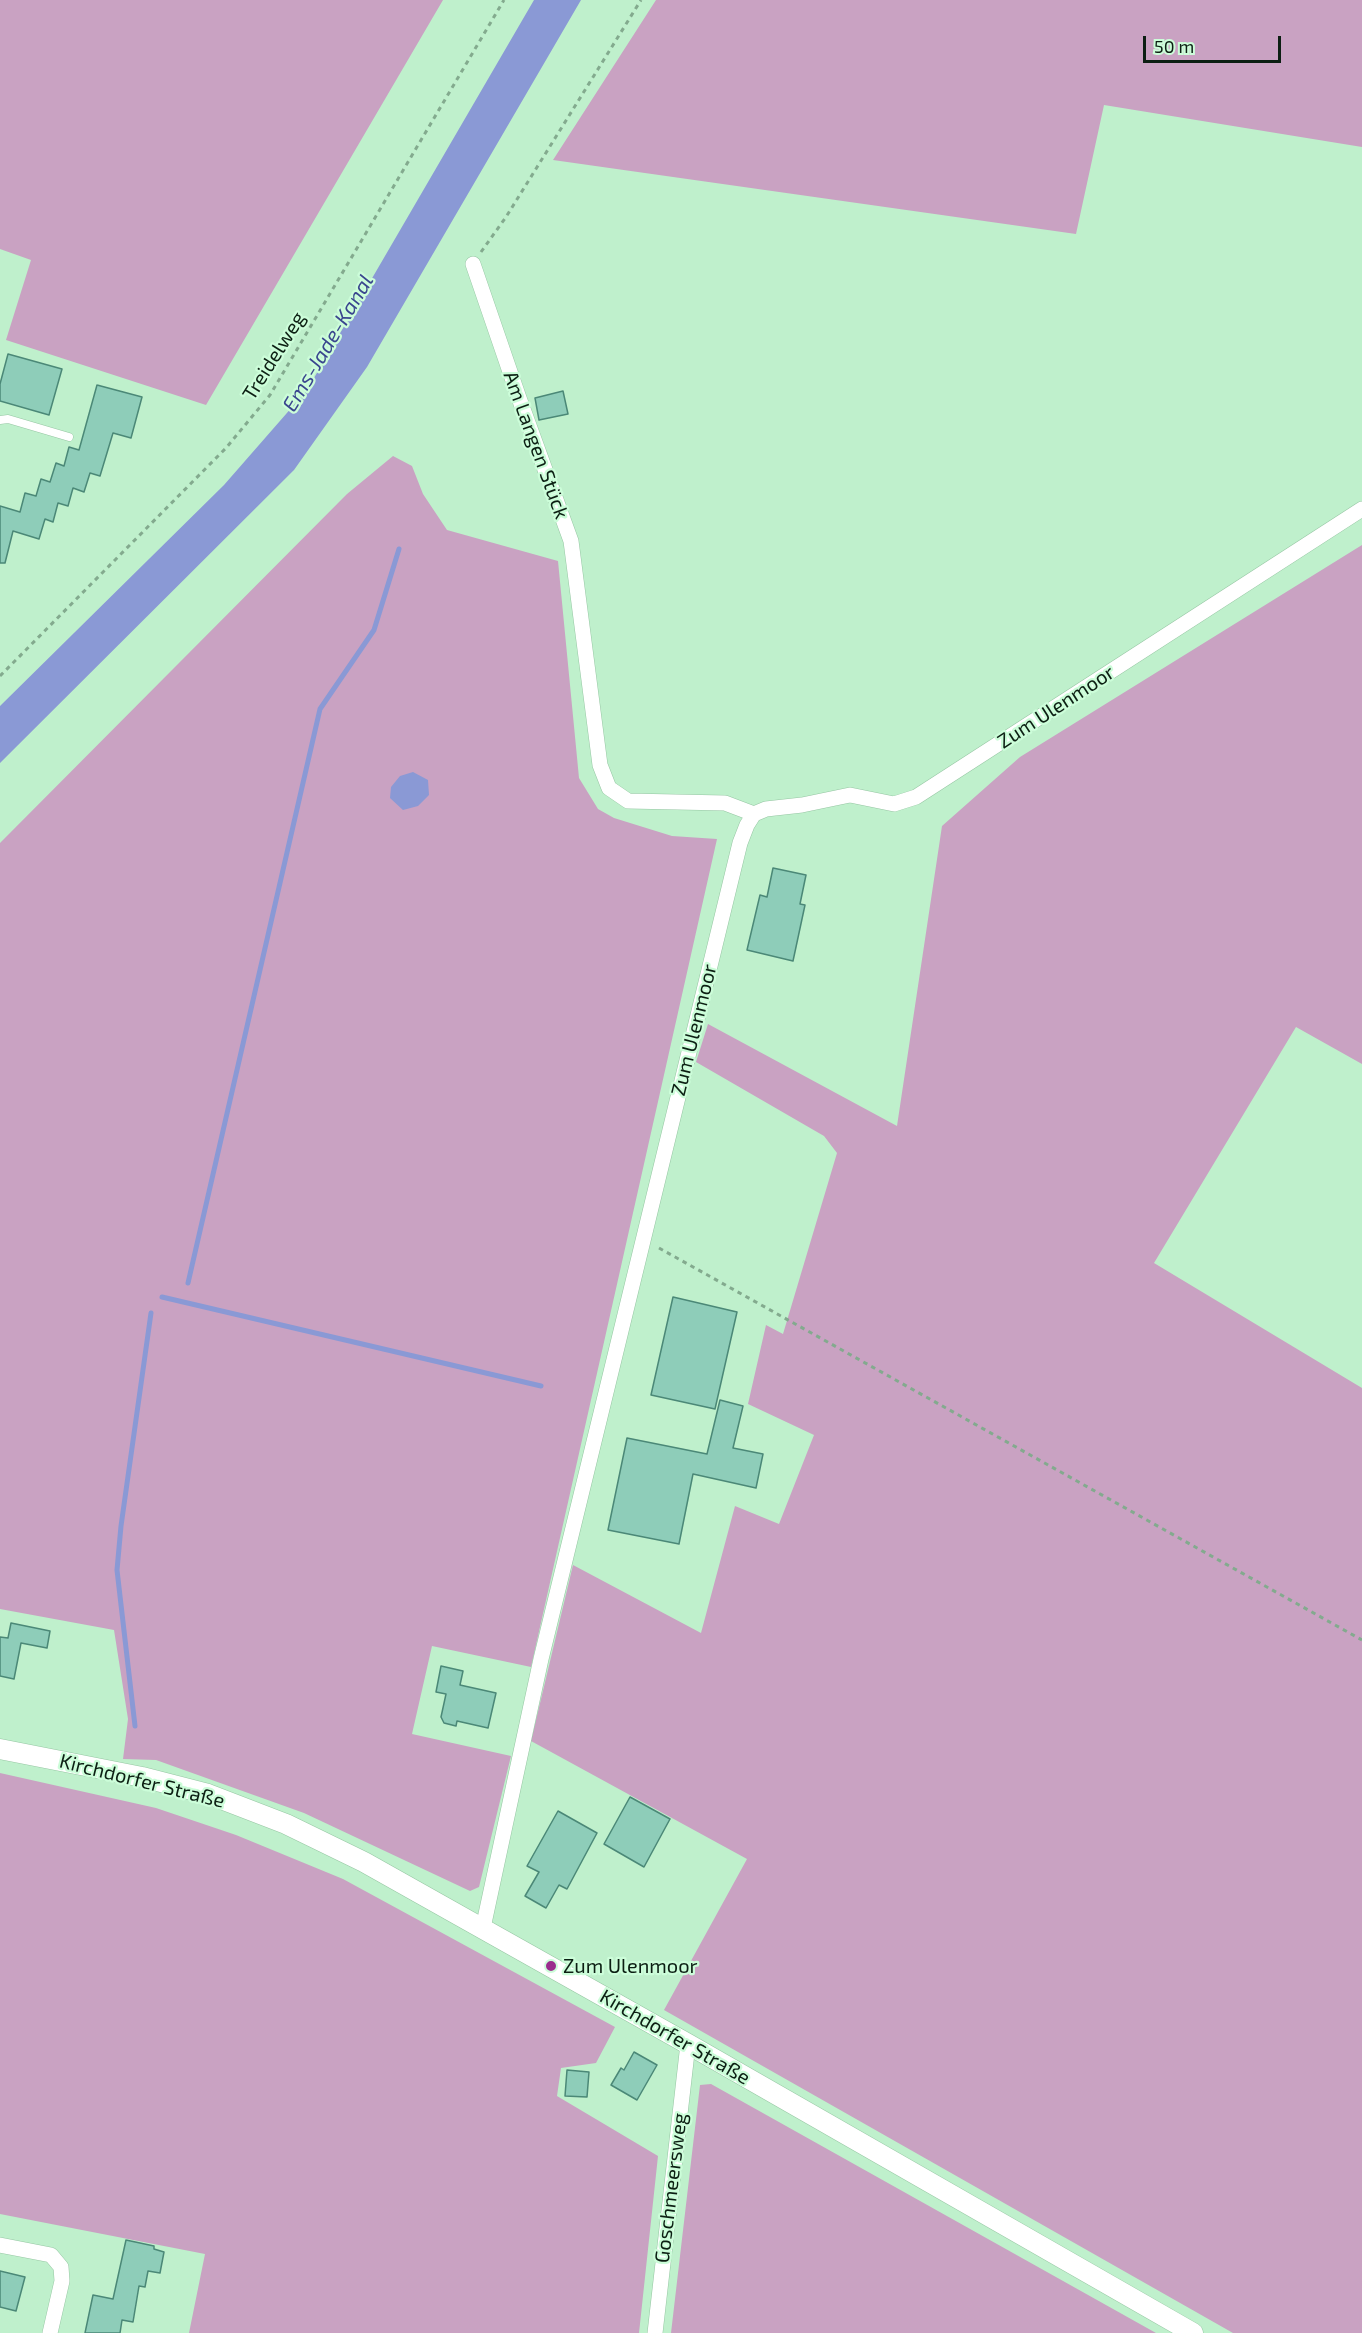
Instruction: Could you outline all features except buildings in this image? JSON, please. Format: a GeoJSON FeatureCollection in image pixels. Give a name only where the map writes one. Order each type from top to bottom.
{"type":"FeatureCollection","features":[{"type":"Feature","properties":{"kind":"street","name":"Am Langen Stück"},"geometry":{"type":"LineString","coordinates":[[474,264],[534,442],[571,541],[600,765],[609,788],[628,801],[726,803],[754,814]]}},
{"type":"Feature","properties":{"kind":"street","name":"Zum Ulenmoor"},"geometry":{"type":"LineString","coordinates":[[483,1928],[541,1659],[740,843],[754,814],[766,809],[802,805],[850,795],[894,804],[916,797],[1362,509]]}},
{"type":"Feature","properties":{"kind":"street","name":"Kirchdorfer Straße"},"geometry":{"type":"LineString","coordinates":[[0,1749],[142,1777],[208,1794],[286,1824],[364,1862],[688,2044],[1193,2333]]}},
{"type":"Feature","properties":{"kind":"street","name":"Goschmeersweg"},"geometry":{"type":"LineString","coordinates":[[655,2333],[688,2044]]}},
{"type":"Feature","properties":{"kind":"street"},"geometry":{"type":"LineString","coordinates":[[0,2245],[51,2255],[61,2266],[62,2281],[50,2333]]}},
{"type":"Feature","properties":{"kind":"lane"},"geometry":{"type":"LineString","coordinates":[[0,420],[8,419],[69,437]]}},
{"type":"Feature","properties":{"kind":"path","name":"Treidelweg"},"geometry":{"type":"LineString","coordinates":[[0,676],[226,448],[270,395],[504,0]]}},
{"type":"Feature","properties":{"kind":"path"},"geometry":{"type":"LineString","coordinates":[[474,264],[506,217],[641,0]]}},
{"type":"Feature","properties":{"kind":"path"},"geometry":{"type":"LineString","coordinates":[[644,1239],[1362,1640]]}},
{"type":"Feature","properties":{"kind":"shaded area"},"geometry":{"type":"Polygon","coordinates":[[[0,0],[443,0],[206,405],[6,340],[31,260],[0,249],[0,0]]]}},
{"type":"Feature","properties":{"kind":"shaded area"},"geometry":{"type":"Polygon","coordinates":[[[656,0],[1362,0],[1362,147],[1104,105],[1076,234],[553,160],[656,0]]]}},
{"type":"Feature","properties":{"kind":"shaded area"},"geometry":{"type":"Polygon","coordinates":[[[393,456],[412,466],[423,494],[447,530],[558,561],[579,778],[598,809],[614,818],[672,836],[717,839],[531,1667],[432,1646],[412,1734],[511,1756],[479,1887],[470,1891],[304,1813],[156,1760],[123,1759],[128,1719],[114,1630],[0,1609],[0,843],[347,494],[393,456]]]}},
{"type":"Feature","properties":{"kind":"shaded area"},"geometry":{"type":"Polygon","coordinates":[[[1362,545],[1362,1064],[1296,1027],[1154,1263],[1362,1388],[1362,2333],[1233,2333],[664,2010],[747,1859],[531,1741],[573,1565],[701,1633],[735,1506],[779,1524],[814,1435],[748,1404],[766,1325],[783,1334],[837,1153],[824,1136],[696,1062],[708,1024],[897,1126],[942,826],[1020,757],[1362,545]]]}},
{"type":"Feature","properties":{"kind":"shaded area"},"geometry":{"type":"Polygon","coordinates":[[[0,1773],[156,1808],[236,1835],[343,1879],[615,2027],[596,2063],[561,2068],[557,2096],[658,2156],[639,2333],[189,2333],[205,2254],[0,2214],[0,1773]]]}},
{"type":"Feature","properties":{"kind":"shaded area"},"geometry":{"type":"Polygon","coordinates":[[[711,2084],[1156,2333],[671,2333],[700,2085],[711,2084]]]}},
{"type":"Feature","properties":{"kind":"water"},"geometry":{"type":"Polygon","coordinates":[[[534,0],[581,0],[367,367],[294,470],[0,763],[0,706],[224,485],[307,390],[534,0]]]}},
{"type":"Feature","properties":{"kind":"water"},"geometry":{"type":"Polygon","coordinates":[[[413,772],[428,780],[429,795],[418,806],[403,810],[390,798],[391,787],[400,776],[413,772]]]}},
{"type":"Feature","properties":{"kind":"waterway"},"geometry":{"type":"LineString","coordinates":[[188,1283],[320,709],[374,630],[399,549]]}},
{"type":"Feature","properties":{"kind":"waterway"},"geometry":{"type":"LineString","coordinates":[[162,1297],[541,1386]]}},
{"type":"Feature","properties":{"kind":"waterway"},"geometry":{"type":"LineString","coordinates":[[135,1726],[117,1570],[121,1526],[151,1313]]}},
{"type":"Feature","properties":{"kind":"place","name":"Zum Ulenmoor"},"geometry":{"type":"Point","coordinates":[551,1966]}},
{"type":"Feature","properties":{"kind":"water label","name":"Ems-Jade-Kanal"},"geometry":{"type":"Point","coordinates":[328,343]}}]}
